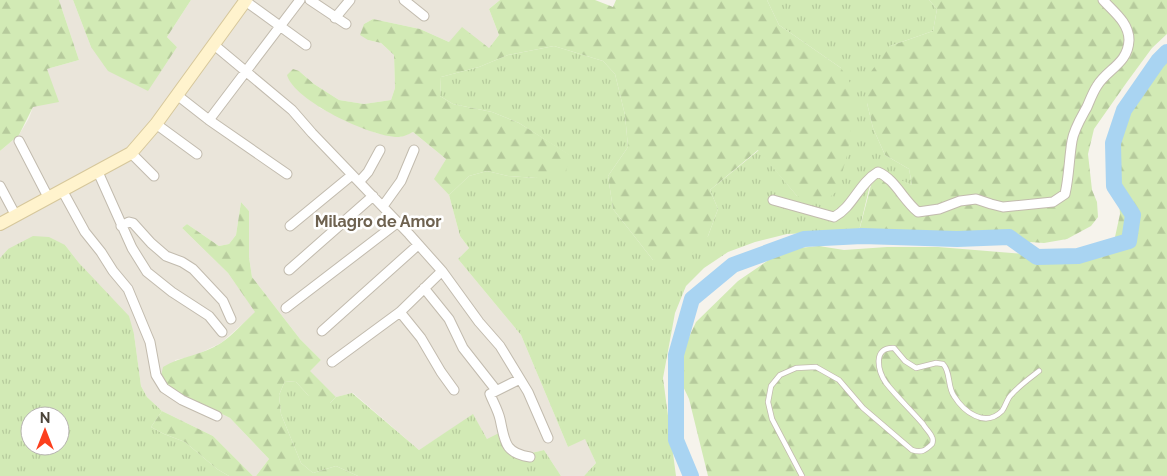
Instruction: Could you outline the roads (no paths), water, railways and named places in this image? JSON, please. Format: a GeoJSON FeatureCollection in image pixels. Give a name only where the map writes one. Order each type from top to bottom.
{"type":"FeatureCollection","features":[{"type":"Feature","properties":{"kind":"street"},"geometry":{"type":"LineString","coordinates":[[0,224],[132,153],[156,124],[245,0],[306,45]]}},
{"type":"Feature","properties":{"kind":"street"},"geometry":{"type":"LineString","coordinates":[[209,120],[300,0]]}},
{"type":"Feature","properties":{"kind":"street"},"geometry":{"type":"LineString","coordinates":[[310,0],[346,24]]}},
{"type":"Feature","properties":{"kind":"street"},"geometry":{"type":"LineString","coordinates":[[335,18],[350,0]]}},
{"type":"Feature","properties":{"kind":"street"},"geometry":{"type":"LineString","coordinates":[[404,0],[424,16]]}},
{"type":"Feature","properties":{"kind":"street"},"geometry":{"type":"LineString","coordinates":[[773,200],[834,217],[842,213],[869,178],[878,172],[886,175],[911,207],[918,212],[938,209],[960,201],[976,199],[1003,207],[1053,202],[1064,194],[1068,181],[1072,141],[1076,128],[1096,86],[1102,78],[1117,67],[1125,55],[1129,41],[1125,24],[1102,0]]}},
{"type":"Feature","properties":{"kind":"street"},"geometry":{"type":"LineString","coordinates":[[213,44],[292,110],[442,271],[479,322],[500,346],[528,392],[548,438]]}},
{"type":"Feature","properties":{"kind":"street"},"geometry":{"type":"LineString","coordinates":[[177,95],[209,120],[287,174]]}},
{"type":"Feature","properties":{"kind":"street"},"geometry":{"type":"LineString","coordinates":[[156,124],[197,154]]}},
{"type":"Feature","properties":{"kind":"street"},"geometry":{"type":"LineString","coordinates":[[19,141],[48,197]]}},
{"type":"Feature","properties":{"kind":"street"},"geometry":{"type":"LineString","coordinates":[[359,182],[368,172],[380,150]]}},
{"type":"Feature","properties":{"kind":"street"},"geometry":{"type":"LineString","coordinates":[[383,206],[401,181],[414,150]]}},
{"type":"Feature","properties":{"kind":"street"},"geometry":{"type":"LineString","coordinates":[[132,153],[154,176]]}},
{"type":"Feature","properties":{"kind":"street"},"geometry":{"type":"LineString","coordinates":[[98,172],[132,248],[147,272],[172,292],[208,316],[222,332]]}},
{"type":"Feature","properties":{"kind":"street"},"geometry":{"type":"LineString","coordinates":[[290,226],[352,175]]}},
{"type":"Feature","properties":{"kind":"street"},"geometry":{"type":"LineString","coordinates":[[0,186],[16,216]]}},
{"type":"Feature","properties":{"kind":"street"},"geometry":{"type":"LineString","coordinates":[[62,190],[85,232],[128,289],[150,342],[156,375],[164,388],[182,400],[217,416]]}},
{"type":"Feature","properties":{"kind":"street"},"geometry":{"type":"LineString","coordinates":[[290,270],[374,196]]}},
{"type":"Feature","properties":{"kind":"street"},"geometry":{"type":"LineString","coordinates":[[122,226],[129,222],[133,223],[166,256],[182,262],[193,269],[223,302],[231,319]]}},
{"type":"Feature","properties":{"kind":"street"},"geometry":{"type":"LineString","coordinates":[[286,308],[397,223]]}},
{"type":"Feature","properties":{"kind":"street"},"geometry":{"type":"LineString","coordinates":[[322,332],[418,245]]}},
{"type":"Feature","properties":{"kind":"street"},"geometry":{"type":"LineString","coordinates":[[332,362],[400,312],[442,271]]}},
{"type":"Feature","properties":{"kind":"street"},"geometry":{"type":"LineString","coordinates":[[424,288],[449,319],[463,348],[496,390]]}},
{"type":"Feature","properties":{"kind":"street"},"geometry":{"type":"LineString","coordinates":[[400,312],[421,338],[454,390]]}},
{"type":"Feature","properties":{"kind":"street"},"geometry":{"type":"LineString","coordinates":[[520,379],[490,394],[500,418],[506,444],[516,455],[530,458]]}},
{"type":"Feature","properties":{"kind":"lane"},"geometry":{"type":"LineString","coordinates":[[802,476],[772,419],[768,402],[771,386],[780,375],[796,368],[816,367],[824,371],[839,380],[863,408],[912,450],[920,452],[927,450],[932,444],[933,437],[886,382],[880,371],[878,361],[880,352],[887,348],[894,348],[905,361],[916,368],[936,363],[943,364],[948,372],[952,394],[971,415],[983,419],[991,418],[1002,410],[1010,395],[1039,371]]}},
{"type":"Feature","properties":{"kind":"waterway"},"geometry":{"type":"LineString","coordinates":[[691,476],[676,440],[676,355],[692,299],[733,265],[804,239],[862,236],[957,239],[1009,237],[1037,257],[1078,256],[1129,241],[1133,215],[1114,186],[1113,143],[1124,110],[1158,61],[1167,52]]}},
{"type":"Feature","properties":{"kind":"district","name":"Milagro de Amor"},"geometry":{"type":"Point","coordinates":[378,221]}}]}
